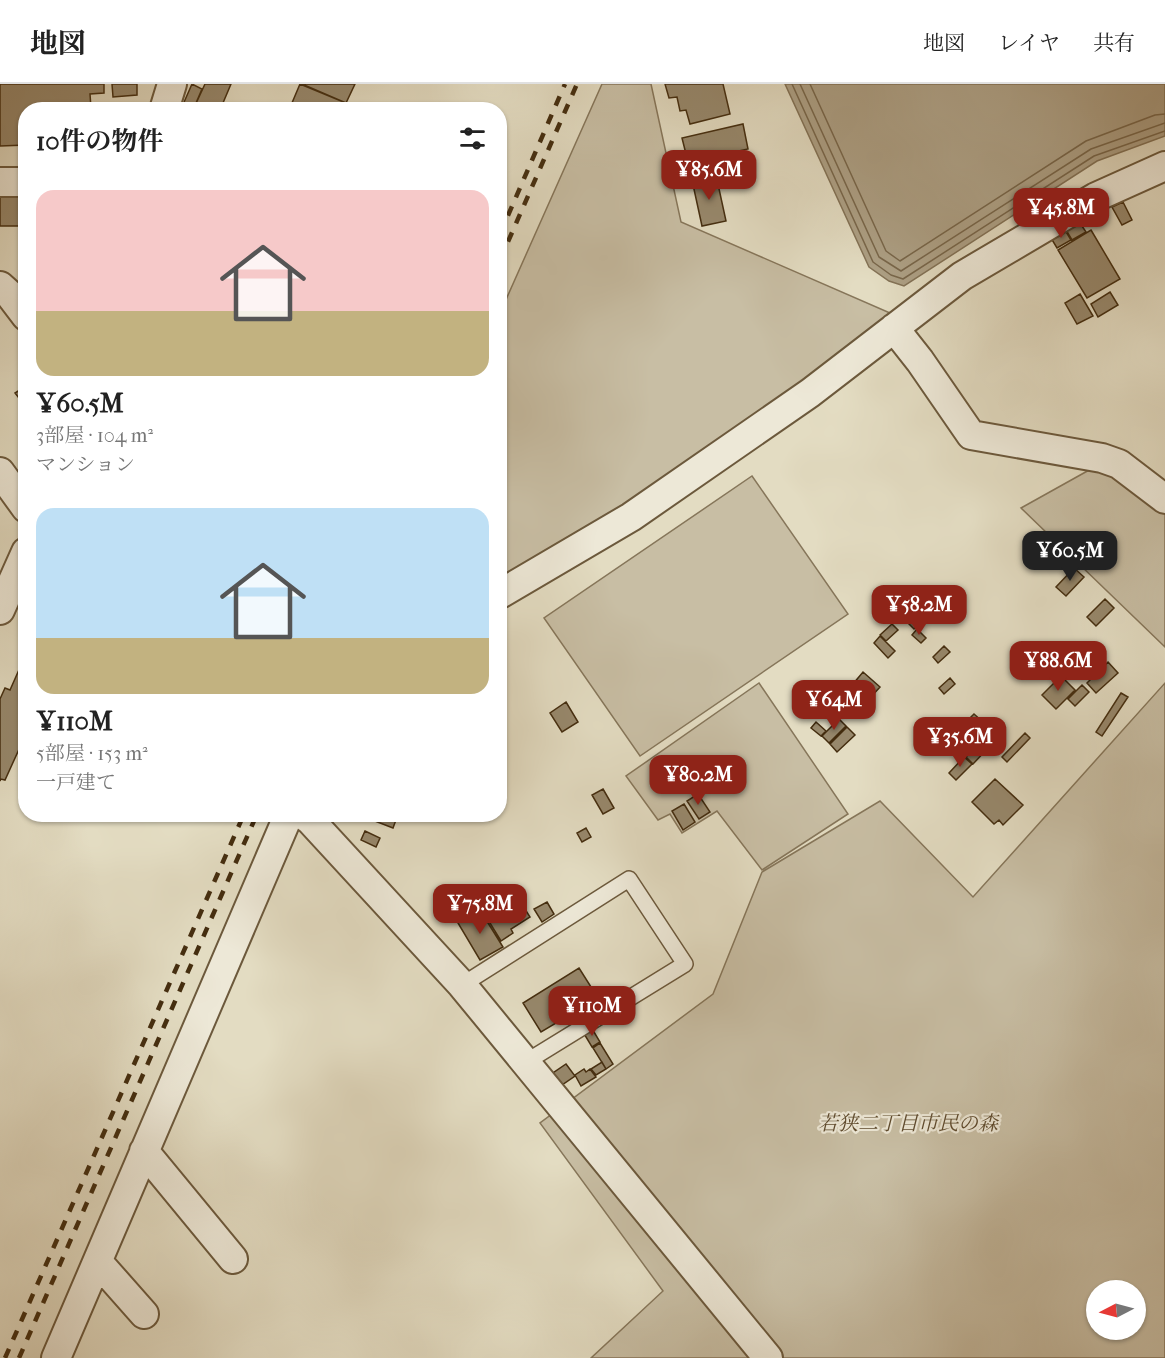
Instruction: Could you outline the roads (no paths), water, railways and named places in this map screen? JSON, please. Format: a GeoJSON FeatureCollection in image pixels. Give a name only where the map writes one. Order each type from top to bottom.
{"type":"FeatureCollection","features":[{"type":"Feature","properties":{"kind":"street"},"geometry":{"type":"LineString","coordinates":[[167,102],[172,84]]}},
{"type":"Feature","properties":{"kind":"street"},"geometry":{"type":"LineString","coordinates":[[507,590],[632,517],[810,393],[962,276],[1096,197],[1165,166]]}},
{"type":"Feature","properties":{"kind":"street"},"geometry":{"type":"LineString","coordinates":[[0,182],[18,182]]}},
{"type":"Feature","properties":{"kind":"street"},"geometry":{"type":"LineString","coordinates":[[0,286],[18,306]]}},
{"type":"Feature","properties":{"kind":"street"},"geometry":{"type":"LineString","coordinates":[[894,328],[920,361],[971,435],[1082,453],[1111,461],[1119,464],[1165,499]]}},
{"type":"Feature","properties":{"kind":"street"},"geometry":{"type":"LineString","coordinates":[[0,472],[18,496]]}},
{"type":"Feature","properties":{"kind":"street"},"geometry":{"type":"LineString","coordinates":[[0,610],[18,570]]}},
{"type":"Feature","properties":{"kind":"street"},"geometry":{"type":"LineString","coordinates":[[56,1358],[286,822]]}},
{"type":"Feature","properties":{"kind":"street"},"geometry":{"type":"LineString","coordinates":[[311,822],[462,985],[768,1358]]}},
{"type":"Feature","properties":{"kind":"street"},"geometry":{"type":"LineString","coordinates":[[144,1151],[233,1259]]}},
{"type":"Feature","properties":{"kind":"street"},"geometry":{"type":"LineString","coordinates":[[98,1262],[144,1314]]}},
{"type":"Feature","properties":{"kind":"lane"},"geometry":{"type":"LineString","coordinates":[[462,985],[629,879],[685,964],[526,1062]]}},
{"type":"Feature","properties":{"kind":"water"},"geometry":{"type":"Polygon","coordinates":[[[785,84],[1165,84],[1165,136],[1097,161],[904,286],[889,281],[869,267],[785,84]]]}},
{"type":"Feature","properties":{"kind":"railway"},"geometry":{"type":"LineString","coordinates":[[507,218],[565,84]]}},
{"type":"Feature","properties":{"kind":"railway"},"geometry":{"type":"LineString","coordinates":[[507,244],[577,84]]}},
{"type":"Feature","properties":{"kind":"railway"},"geometry":{"type":"LineString","coordinates":[[5,1358],[240,822]]}},
{"type":"Feature","properties":{"kind":"railway"},"geometry":{"type":"LineString","coordinates":[[19,1358],[254,822]]}},
{"type":"Feature","properties":{"kind":"park label","name":"若狭二丁目市民の森"},"geometry":{"type":"Point","coordinates":[908,1123]}}]}
